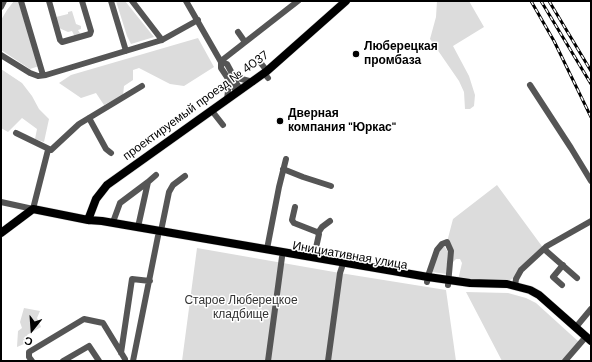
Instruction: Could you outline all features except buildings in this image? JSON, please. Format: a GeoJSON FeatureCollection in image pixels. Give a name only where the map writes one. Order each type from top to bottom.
{"type":"FeatureCollection","features":[{"type":"Feature","properties":{"kind":"main road","name":"проектируемый проезд № 4037"},"geometry":{"type":"LineString","coordinates":[[88,220],[96,199],[107,185],[239,91],[266,74],[346,1]]}},
{"type":"Feature","properties":{"kind":"main road","name":"Инициативная улица"},"geometry":{"type":"LineString","coordinates":[[33,210],[88,220],[113,222],[159,233],[282,257],[448,283],[507,290],[528,295],[546,306],[588,340]]}},
{"type":"Feature","properties":{"kind":"main road"},"geometry":{"type":"LineString","coordinates":[[1,233],[33,210]]}},
{"type":"Feature","properties":{"kind":"main road","name":"Инициативная улица"},"geometry":{"type":"LineString","coordinates":[[88,220],[102,226],[267,249],[428,280]]}},
{"type":"Feature","properties":{"kind":"main road","name":"Инициативная улица"},"geometry":{"type":"LineString","coordinates":[[448,283],[515,286],[530,290],[539,295],[576,328],[588,340],[591,346]]}},
{"type":"Feature","properties":{"kind":"street"},"geometry":{"type":"LineString","coordinates":[[1,7],[4,1]]}},
{"type":"Feature","properties":{"kind":"street"},"geometry":{"type":"LineString","coordinates":[[21,1],[43,75]]}},
{"type":"Feature","properties":{"kind":"street"},"geometry":{"type":"LineString","coordinates":[[49,1],[60,40],[62,42],[90,34],[91,31],[82,1]]}},
{"type":"Feature","properties":{"kind":"street"},"geometry":{"type":"LineString","coordinates":[[111,1],[126,51]]}},
{"type":"Feature","properties":{"kind":"street"},"geometry":{"type":"LineString","coordinates":[[132,1],[162,40]]}},
{"type":"Feature","properties":{"kind":"street"},"geometry":{"type":"LineString","coordinates":[[186,1],[221,61],[226,64],[234,76],[234,80],[239,91]]}},
{"type":"Feature","properties":{"kind":"street"},"geometry":{"type":"LineString","coordinates":[[221,61],[296,2]]}},
{"type":"Feature","properties":{"kind":"street"},"geometry":{"type":"LineString","coordinates":[[1,55],[36,76],[43,75],[162,40],[198,20]]}},
{"type":"Feature","properties":{"kind":"street"},"geometry":{"type":"LineString","coordinates":[[240,31],[246,41]]}},
{"type":"Feature","properties":{"kind":"street"},"geometry":{"type":"LineString","coordinates":[[221,61],[221,68],[229,81],[239,91]]}},
{"type":"Feature","properties":{"kind":"street"},"geometry":{"type":"LineString","coordinates":[[260,62],[266,74]]}},
{"type":"Feature","properties":{"kind":"street"},"geometry":{"type":"LineString","coordinates":[[234,76],[253,82]]}},
{"type":"Feature","properties":{"kind":"street"},"geometry":{"type":"LineString","coordinates":[[227,100],[229,81]]}},
{"type":"Feature","properties":{"kind":"street"},"geometry":{"type":"LineString","coordinates":[[530,85],[572,148],[591,181]]}},
{"type":"Feature","properties":{"kind":"street"},"geometry":{"type":"LineString","coordinates":[[16,134],[48,150],[52,150],[79,124],[142,86]]}},
{"type":"Feature","properties":{"kind":"street"},"geometry":{"type":"LineString","coordinates":[[212,111],[222,125]]}},
{"type":"Feature","properties":{"kind":"street"},"geometry":{"type":"LineString","coordinates":[[89,118],[106,149],[111,153]]}},
{"type":"Feature","properties":{"kind":"street"},"geometry":{"type":"LineString","coordinates":[[1,202],[33,210],[48,150]]}},
{"type":"Feature","properties":{"kind":"street"},"geometry":{"type":"LineString","coordinates":[[267,249],[286,159]]}},
{"type":"Feature","properties":{"kind":"street"},"geometry":{"type":"LineString","coordinates":[[283,169],[331,186]]}},
{"type":"Feature","properties":{"kind":"street"},"geometry":{"type":"LineString","coordinates":[[113,222],[120,203],[156,175]]}},
{"type":"Feature","properties":{"kind":"street"},"geometry":{"type":"LineString","coordinates":[[32,361],[29,357],[29,352],[84,319],[103,323],[121,352],[124,360],[134,359],[159,233],[169,192],[174,185],[185,176]]}},
{"type":"Feature","properties":{"kind":"street"},"geometry":{"type":"LineString","coordinates":[[138,227],[148,182]]}},
{"type":"Feature","properties":{"kind":"street"},"geometry":{"type":"LineString","coordinates":[[295,207],[292,220],[294,223],[318,233]]}},
{"type":"Feature","properties":{"kind":"street"},"geometry":{"type":"LineString","coordinates":[[314,258],[318,233],[322,227],[330,221]]}},
{"type":"Feature","properties":{"kind":"street"},"geometry":{"type":"LineString","coordinates":[[515,286],[516,279],[521,270],[544,249],[591,221]]}},
{"type":"Feature","properties":{"kind":"street"},"geometry":{"type":"LineString","coordinates":[[428,280],[437,250],[442,244],[447,242],[451,251],[448,283]]}},
{"type":"Feature","properties":{"kind":"street"},"geometry":{"type":"LineString","coordinates":[[544,249],[577,278]]}},
{"type":"Feature","properties":{"kind":"street"},"geometry":{"type":"LineString","coordinates":[[268,361],[282,257]]}},
{"type":"Feature","properties":{"kind":"street"},"geometry":{"type":"LineString","coordinates":[[562,285],[553,277],[563,265]]}},
{"type":"Feature","properties":{"kind":"street"},"geometry":{"type":"LineString","coordinates":[[328,361],[342,267]]}},
{"type":"Feature","properties":{"kind":"street"},"geometry":{"type":"LineString","coordinates":[[121,352],[132,279],[150,281]]}},
{"type":"Feature","properties":{"kind":"street"},"geometry":{"type":"LineString","coordinates":[[576,328],[591,309]]}},
{"type":"Feature","properties":{"kind":"street"},"geometry":{"type":"LineString","coordinates":[[565,361],[588,340]]}},
{"type":"Feature","properties":{"kind":"street"},"geometry":{"type":"LineString","coordinates":[[64,361],[89,346],[99,361]]}},
{"type":"Feature","properties":{"kind":"green space"},"geometry":{"type":"Polygon","coordinates":[[[14,1],[18,1],[39,66],[30,69],[1,50],[1,20],[14,1]]]}},
{"type":"Feature","properties":{"kind":"green space"},"geometry":{"type":"Polygon","coordinates":[[[116,1],[125,1],[154,37],[131,44],[116,1]]]}},
{"type":"Feature","properties":{"kind":"green space"},"geometry":{"type":"Polygon","coordinates":[[[437,1],[469,1],[484,27],[453,46],[469,76],[475,95],[474,106],[470,109],[465,109],[464,92],[459,81],[430,39],[436,17],[437,1]]]}},
{"type":"Feature","properties":{"kind":"green space"},"geometry":{"type":"Polygon","coordinates":[[[72,11],[76,24],[81,26],[81,29],[78,30],[81,35],[75,37],[72,31],[68,32],[59,28],[56,17],[68,14],[68,12],[72,11]]]}},
{"type":"Feature","properties":{"kind":"green space"},"geometry":{"type":"Polygon","coordinates":[[[198,38],[214,67],[184,86],[170,84],[139,68],[133,70],[133,80],[124,86],[123,95],[104,105],[96,93],[81,98],[59,83],[71,75],[198,38]]]}},
{"type":"Feature","properties":{"kind":"green space"},"geometry":{"type":"Polygon","coordinates":[[[1,69],[22,83],[32,96],[39,109],[49,119],[44,142],[35,139],[37,129],[22,118],[8,132],[1,128],[1,69]]]}},
{"type":"Feature","properties":{"kind":"green space"},"geometry":{"type":"Polygon","coordinates":[[[497,185],[544,249],[518,276],[506,282],[458,280],[462,263],[460,259],[456,259],[452,263],[447,242],[453,219],[497,185]]]}},
{"type":"Feature","properties":{"kind":"green space"},"geometry":{"type":"Polygon","coordinates":[[[444,246],[448,252],[446,274],[432,272],[439,249],[444,246]]]}},
{"type":"Feature","properties":{"kind":"green space","name":"Старое Люберецкое кладбище"},"geometry":{"type":"Polygon","coordinates":[[[197,248],[446,290],[456,361],[182,361],[197,248]]]}},
{"type":"Feature","properties":{"kind":"green space"},"geometry":{"type":"Polygon","coordinates":[[[466,292],[508,293],[526,298],[536,303],[579,342],[562,361],[502,361],[466,292]]]}},
{"type":"Feature","properties":{"kind":"green space"},"geometry":{"type":"Polygon","coordinates":[[[24,308],[40,311],[37,318],[41,327],[27,335],[28,338],[25,340],[26,343],[17,347],[18,331],[22,328],[20,322],[24,308]]]}},
{"type":"Feature","properties":{"kind":"railway"},"geometry":{"type":"LineString","coordinates":[[531,1],[554,41],[591,117]]}},
{"type":"Feature","properties":{"kind":"railway"},"geometry":{"type":"LineString","coordinates":[[541,1],[591,84]]}},
{"type":"Feature","properties":{"kind":"railway"},"geometry":{"type":"LineString","coordinates":[[549,1],[591,71]]}},
{"type":"Feature","properties":{"kind":"place","name":"Люберецкая промбаза"},"geometry":{"type":"Point","coordinates":[356,54]}},
{"type":"Feature","properties":{"kind":"place","name":"Дверная компания \"Юркас\""},"geometry":{"type":"Point","coordinates":[280,121]}}]}
